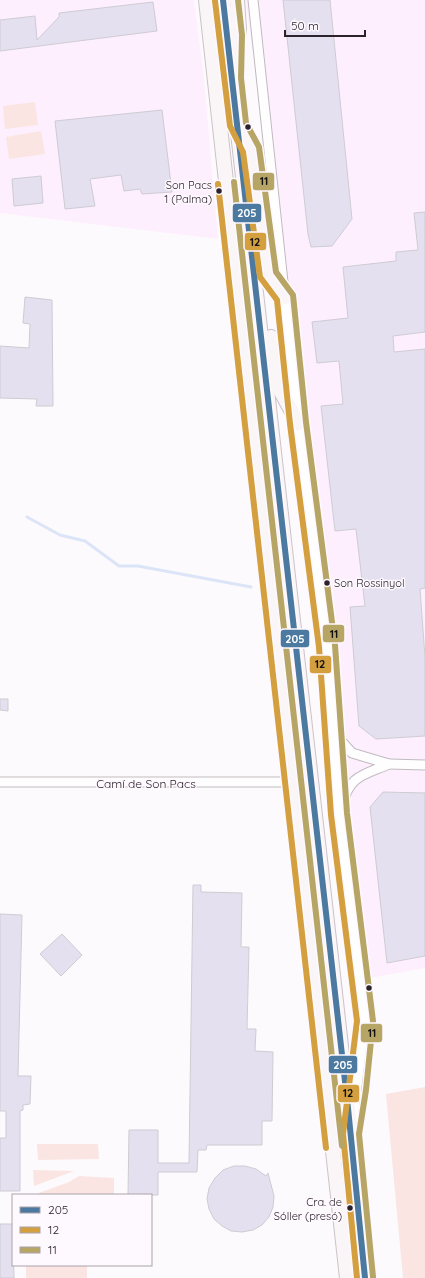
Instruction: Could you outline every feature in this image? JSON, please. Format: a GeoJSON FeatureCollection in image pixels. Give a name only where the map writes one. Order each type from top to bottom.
{"type":"FeatureCollection","features":[{"type":"Feature","properties":{"kind":"main road"},"geometry":{"type":"LineString","coordinates":[[206,0],[347,1278]]}},
{"type":"Feature","properties":{"kind":"main road"},"geometry":{"type":"LineString","coordinates":[[223,0],[233,78],[366,1274]]}},
{"type":"Feature","properties":{"kind":"main road"},"geometry":{"type":"LineString","coordinates":[[233,78],[239,28],[236,0]]}},
{"type":"Feature","properties":{"kind":"main road"},"geometry":{"type":"LineString","coordinates":[[238,125],[251,149],[268,275],[285,297]]}},
{"type":"Feature","properties":{"kind":"main road"},"geometry":{"type":"LineString","coordinates":[[256,283],[265,302],[280,390],[298,423]]}},
{"type":"Feature","properties":{"kind":"street"},"geometry":{"type":"LineString","coordinates":[[253,0],[298,423],[327,646],[340,814],[365,1021],[358,1089],[351,1134]]}},
{"type":"Feature","properties":{"kind":"street"},"geometry":{"type":"LineString","coordinates":[[333,732],[352,753],[389,764],[425,764]]}},
{"type":"Feature","properties":{"kind":"street"},"geometry":{"type":"LineString","coordinates":[[340,814],[348,787],[358,777],[389,764]]}},
{"type":"Feature","properties":{"kind":"street","name":"Camí de Son Pacs"},"geometry":{"type":"LineString","coordinates":[[0,782],[292,782]]}},
{"type":"Feature","properties":{"kind":"shaded area"},"geometry":{"type":"Polygon","coordinates":[[[0,0],[194,0],[204,78],[218,239],[0,213],[0,0]]]}},
{"type":"Feature","properties":{"kind":"shaded area","name":"Son Rossinyol"},"geometry":{"type":"Polygon","coordinates":[[[245,0],[425,0],[425,968],[370,978],[292,314],[245,0]]]}},
{"type":"Feature","properties":{"kind":"shaded area"},"geometry":{"type":"Polygon","coordinates":[[[35,102],[38,125],[5,129],[3,106],[35,102]]]}},
{"type":"Feature","properties":{"kind":"shaded area"},"geometry":{"type":"Polygon","coordinates":[[[41,131],[45,154],[9,159],[6,137],[41,131]]]}},
{"type":"Feature","properties":{"kind":"shaded area"},"geometry":{"type":"Polygon","coordinates":[[[425,1087],[425,1278],[403,1278],[386,1094],[425,1087]]]}},
{"type":"Feature","properties":{"kind":"shaded area"},"geometry":{"type":"Polygon","coordinates":[[[37,1144],[98,1144],[99,1159],[38,1160],[37,1144]]]}},
{"type":"Feature","properties":{"kind":"shaded area"},"geometry":{"type":"Polygon","coordinates":[[[33,1170],[74,1171],[34,1186],[33,1170]]]}},
{"type":"Feature","properties":{"kind":"shaded area"},"geometry":{"type":"Polygon","coordinates":[[[79,1176],[114,1178],[114,1194],[38,1194],[69,1182],[79,1176]]]}},
{"type":"Feature","properties":{"kind":"shaded area"},"geometry":{"type":"Polygon","coordinates":[[[26,1266],[87,1266],[87,1278],[26,1278],[26,1266]]]}},
{"type":"Feature","properties":{"kind":"building"},"geometry":{"type":"Polygon","coordinates":[[[283,0],[330,0],[352,219],[332,246],[311,247],[308,234],[283,0]]]}},
{"type":"Feature","properties":{"kind":"building"},"geometry":{"type":"Polygon","coordinates":[[[153,2],[157,31],[0,51],[0,20],[35,16],[37,40],[59,17],[59,13],[153,2]]]}},
{"type":"Feature","properties":{"kind":"building"},"geometry":{"type":"Polygon","coordinates":[[[162,110],[172,192],[142,194],[140,189],[124,191],[121,175],[90,179],[95,206],[65,209],[55,121],[162,110]]]}},
{"type":"Feature","properties":{"kind":"building"},"geometry":{"type":"Polygon","coordinates":[[[41,176],[43,203],[14,206],[12,179],[41,176]]]}},
{"type":"Feature","properties":{"kind":"building"},"geometry":{"type":"Polygon","coordinates":[[[425,212],[425,332],[393,336],[394,352],[425,349],[425,588],[420,589],[425,657],[425,736],[376,739],[359,726],[350,607],[365,606],[356,529],[335,531],[321,406],[343,404],[339,361],[317,363],[312,322],[348,318],[343,267],[396,261],[396,252],[418,250],[414,213],[425,212]]]}},
{"type":"Feature","properties":{"kind":"building"},"geometry":{"type":"Polygon","coordinates":[[[25,297],[52,300],[53,406],[36,406],[37,399],[0,398],[0,346],[29,348],[30,324],[23,323],[25,297]]]}},
{"type":"Feature","properties":{"kind":"building"},"geometry":{"type":"Polygon","coordinates":[[[0,699],[8,699],[8,711],[0,710],[0,699]]]}},
{"type":"Feature","properties":{"kind":"building"},"geometry":{"type":"Polygon","coordinates":[[[383,792],[425,793],[425,956],[387,963],[370,807],[383,792]]]}},
{"type":"Feature","properties":{"kind":"building"},"geometry":{"type":"Polygon","coordinates":[[[193,885],[201,885],[201,892],[242,893],[241,947],[249,947],[247,1029],[256,1029],[255,1051],[273,1052],[272,1121],[262,1121],[262,1145],[207,1145],[206,1150],[198,1150],[197,1172],[158,1172],[158,1195],[128,1194],[129,1130],[158,1130],[158,1163],[189,1163],[193,885]]]}},
{"type":"Feature","properties":{"kind":"building"},"geometry":{"type":"Polygon","coordinates":[[[0,914],[22,915],[18,1076],[31,1076],[30,1104],[23,1105],[23,1110],[20,1111],[20,1191],[0,1191],[0,1138],[6,1138],[6,1111],[0,1111],[0,914]]]}},
{"type":"Feature","properties":{"kind":"building"},"geometry":{"type":"Polygon","coordinates":[[[62,934],[82,955],[61,976],[40,954],[62,934]]]}},
{"type":"Feature","properties":{"kind":"building"},"geometry":{"type":"Polygon","coordinates":[[[234,1166],[245,1166],[256,1169],[266,1176],[268,1173],[274,1196],[273,1207],[269,1217],[262,1225],[253,1230],[242,1232],[231,1231],[214,1219],[209,1209],[207,1199],[209,1188],[215,1178],[223,1170],[234,1166]]]}},
{"type":"Feature","properties":{"kind":"building"},"geometry":{"type":"Polygon","coordinates":[[[0,1224],[12,1224],[12,1266],[14,1266],[14,1278],[0,1278],[0,1224]]]}},
{"type":"Feature","properties":{"kind":"waterway"},"geometry":{"type":"LineString","coordinates":[[27,517],[60,535],[85,541],[119,566],[138,566],[251,587]]}},
{"type":"Feature","properties":{"kind":"transit line","name":"205"},"geometry":{"type":"LineString","coordinates":[[223,0],[348,1108],[365,1278]]}},
{"type":"Feature","properties":{"kind":"transit line","name":"11"},"geometry":{"type":"LineString","coordinates":[[238,0],[242,35],[241,78],[246,123],[259,147],[276,272],[293,295],[306,422],[335,645],[347,813],[373,1021],[366,1090],[359,1134],[373,1277]]}},
{"type":"Feature","properties":{"kind":"transit line","name":"12"},"geometry":{"type":"LineString","coordinates":[[215,1],[230,126],[243,152],[260,277],[277,300],[290,424],[319,647],[331,815],[357,1021],[343,1134],[357,1278]]}},
{"type":"Feature","properties":{"kind":"transit line","name":"11"},"geometry":{"type":"LineString","coordinates":[[234,182],[342,1146]]}},
{"type":"Feature","properties":{"kind":"transit line","name":"12"},"geometry":{"type":"LineString","coordinates":[[218,184],[326,1148]]}},
{"type":"Feature","properties":{"kind":"place","name":"Son Pacs 1 (Palma)"},"geometry":{"type":"Point","coordinates":[219,191]}},
{"type":"Feature","properties":{"kind":"place","name":"Son Rossinyol"},"geometry":{"type":"Point","coordinates":[327,583]}},
{"type":"Feature","properties":{"kind":"place","name":"Cra. de Sóller (presó)"},"geometry":{"type":"Point","coordinates":[350,1208]}}]}
